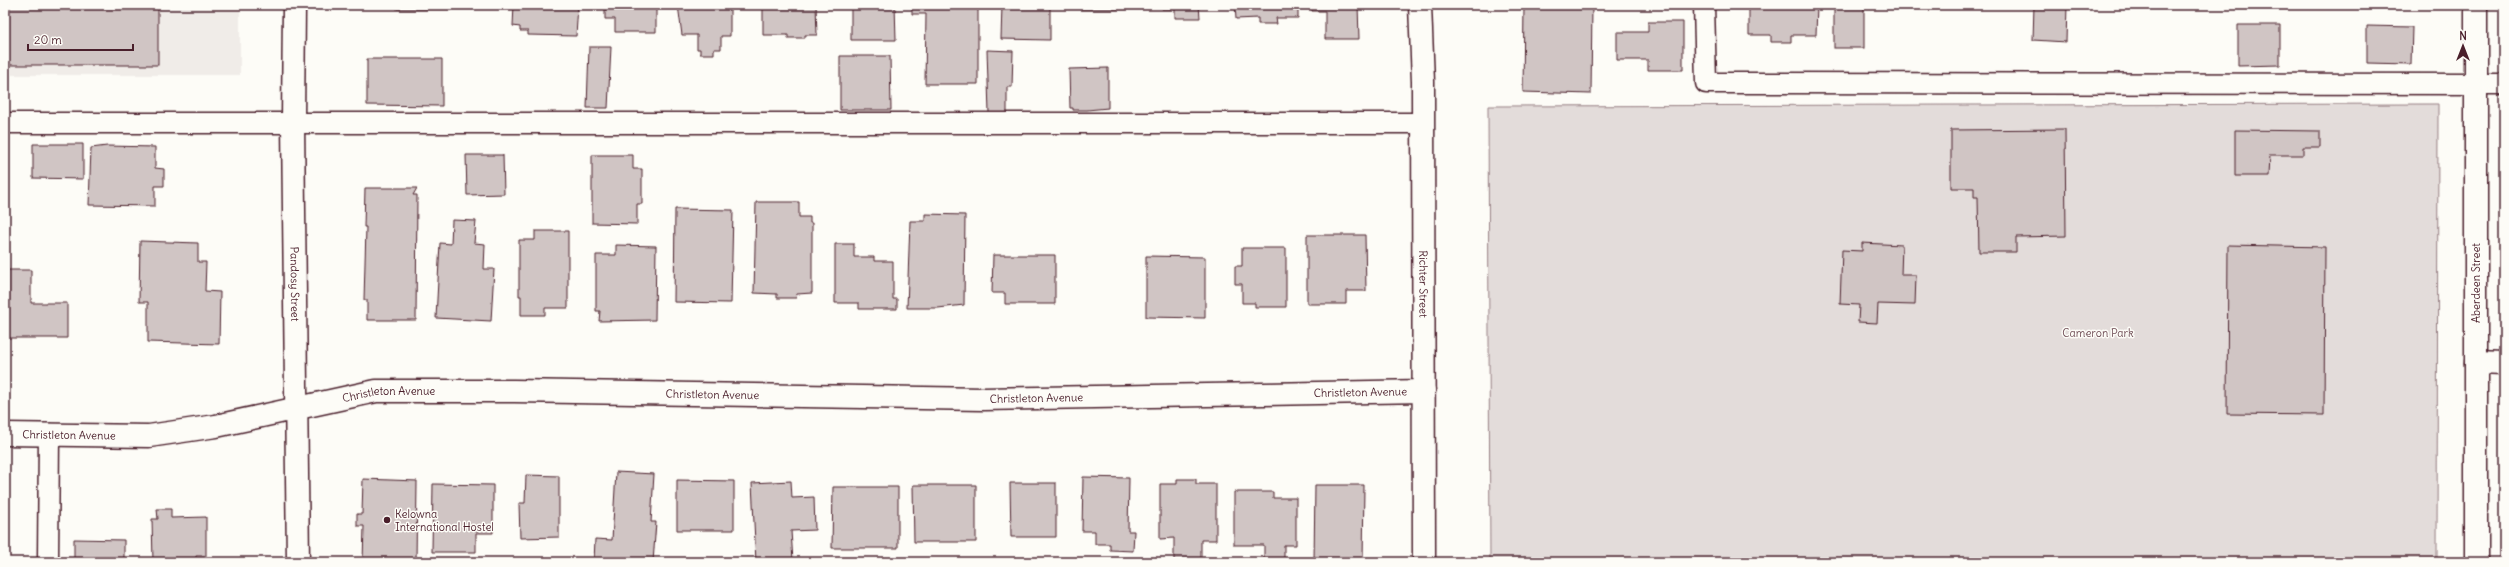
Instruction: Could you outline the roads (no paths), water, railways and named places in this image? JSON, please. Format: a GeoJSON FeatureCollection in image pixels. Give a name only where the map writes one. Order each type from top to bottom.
{"type":"FeatureCollection","features":[{"type":"Feature","properties":{"kind":"street","name":"Pandosy Street"},"geometry":{"type":"LineString","coordinates":[[294,5],[293,123],[298,562]]}},
{"type":"Feature","properties":{"kind":"street","name":"Richter Street"},"geometry":{"type":"LineString","coordinates":[[1420,5],[1423,123],[1424,562]]}},
{"type":"Feature","properties":{"kind":"street","name":"Aberdeen Street"},"geometry":{"type":"LineString","coordinates":[[2476,5],[2476,562]]}},
{"type":"Feature","properties":{"kind":"street"},"geometry":{"type":"LineString","coordinates":[[2476,363],[2504,364]]}},
{"type":"Feature","properties":{"kind":"street","name":"Christleton Avenue"},"geometry":{"type":"LineString","coordinates":[[5,434],[149,436],[216,426],[297,406],[376,391],[514,391],[983,399],[1424,391]]}},
{"type":"Feature","properties":{"kind":"lane"},"geometry":{"type":"LineString","coordinates":[[1704,5],[1706,83],[2504,84]]}},
{"type":"Feature","properties":{"kind":"lane"},"geometry":{"type":"LineString","coordinates":[[5,123],[1423,123]]}},
{"type":"Feature","properties":{"kind":"lane"},"geometry":{"type":"LineString","coordinates":[[48,562],[49,434]]}},
{"type":"Feature","properties":{"kind":"place","name":"Kelowna International Hostel"},"geometry":{"type":"Point","coordinates":[387,520]}},
{"type":"Feature","properties":{"kind":"park label","name":"Cameron Park"},"geometry":{"type":"Point","coordinates":[2098,333]}}]}
